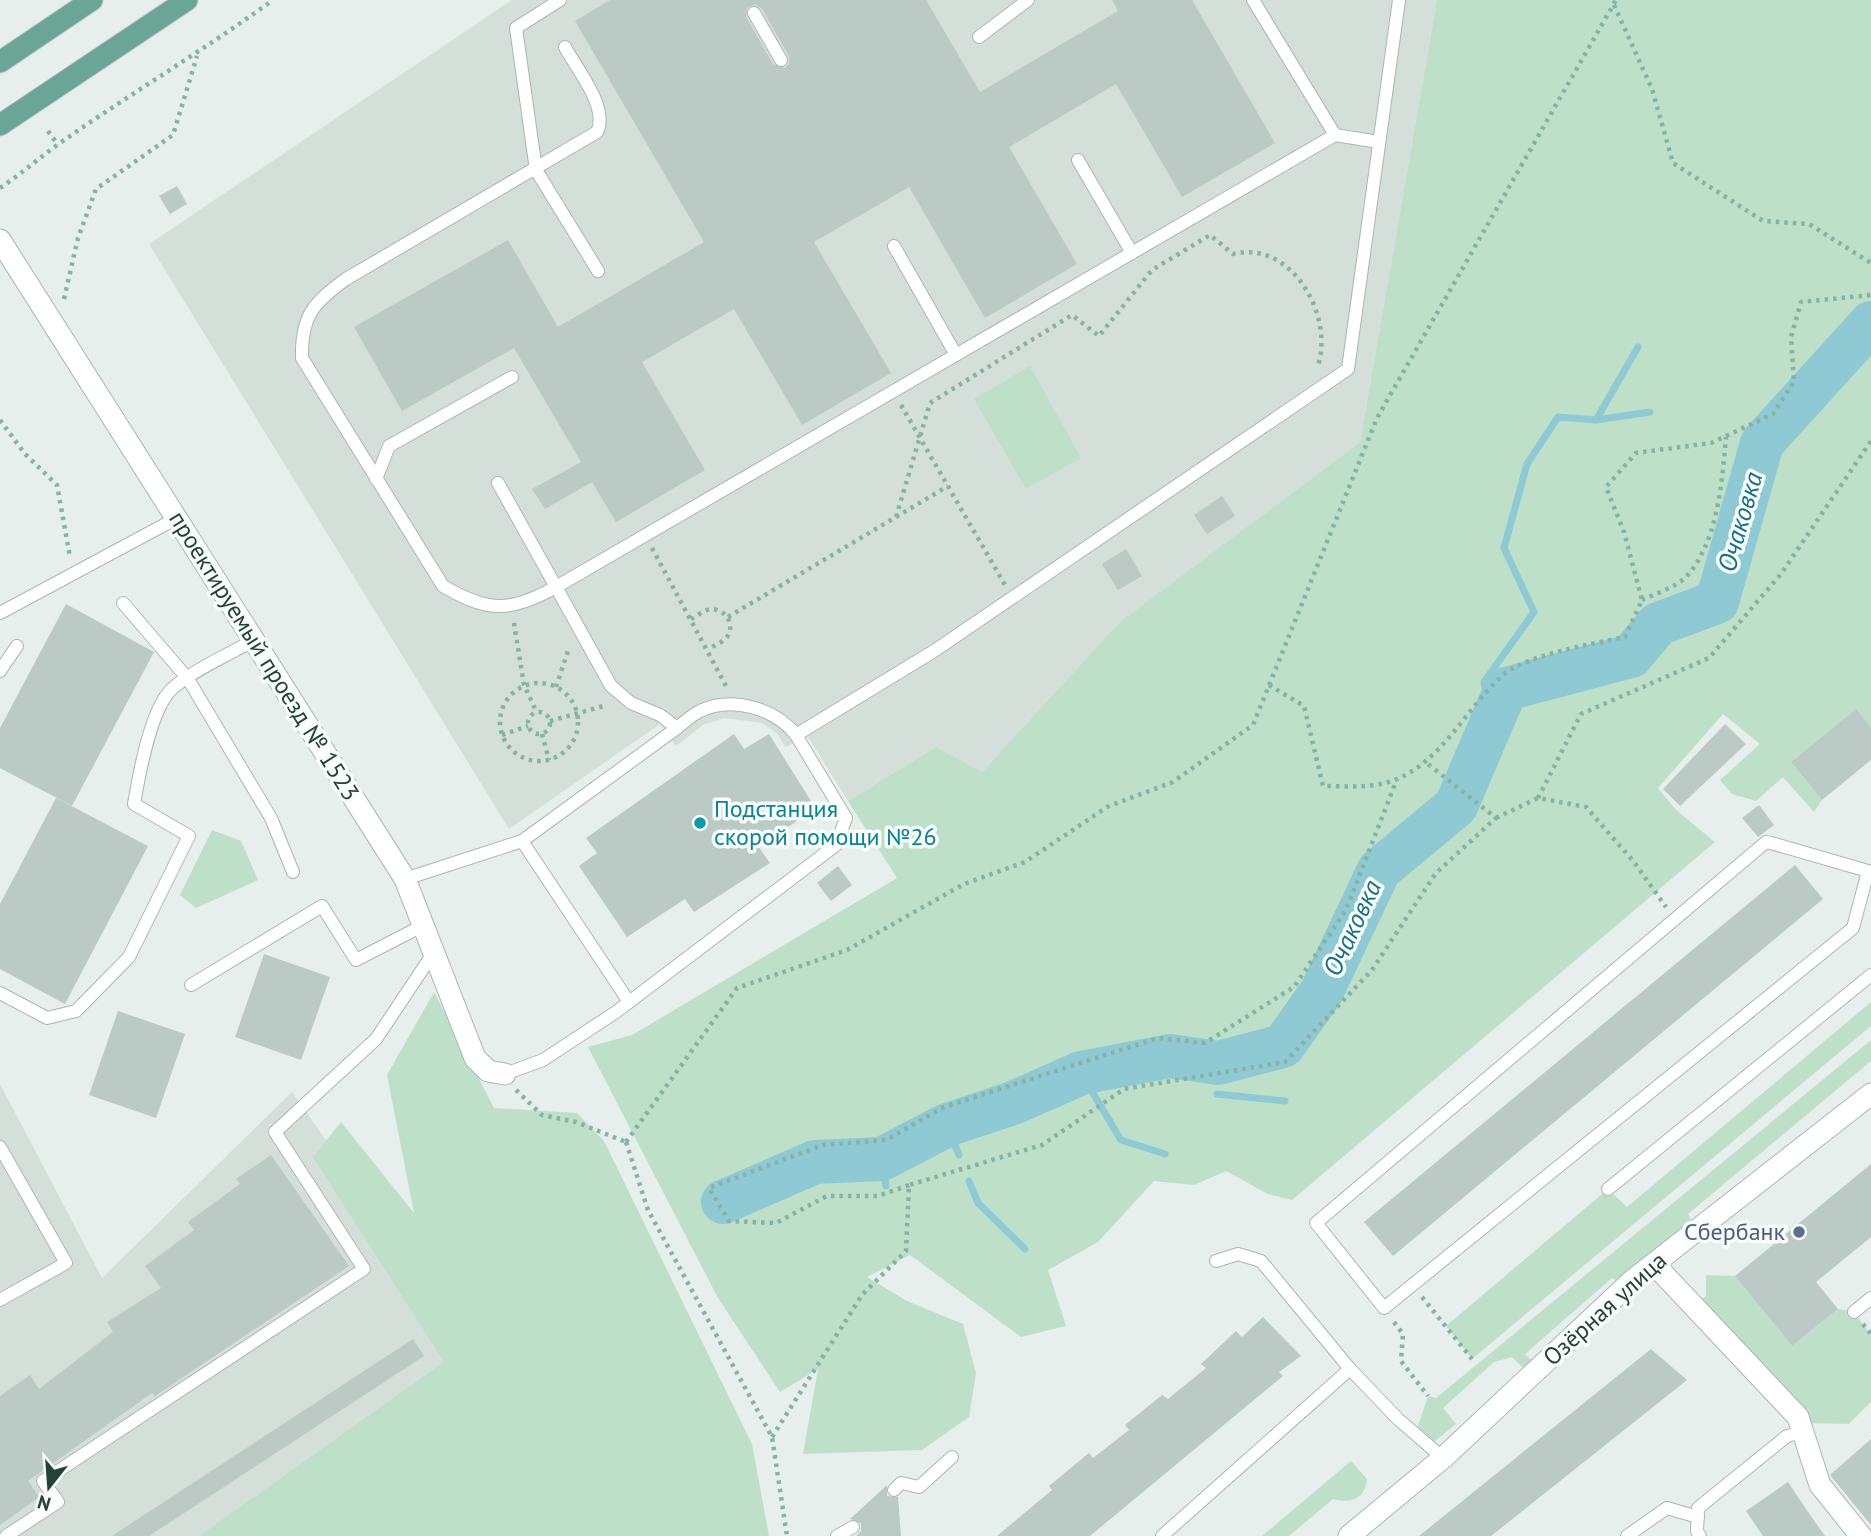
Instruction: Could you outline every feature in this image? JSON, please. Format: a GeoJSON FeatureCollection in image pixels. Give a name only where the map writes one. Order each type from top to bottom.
{"type":"FeatureCollection","features":[{"type":"Feature","properties":{"kind":"main road"},"geometry":{"type":"LineString","coordinates":[[0,62],[92,0]]}},
{"type":"Feature","properties":{"kind":"main road"},"geometry":{"type":"LineString","coordinates":[[0,125],[187,0]]}},
{"type":"Feature","properties":{"kind":"street","name":"проектируемый проезд № 1523"},"geometry":{"type":"LineString","coordinates":[[0,240],[405,879],[432,955],[475,1059],[488,1071],[505,1074]]}},
{"type":"Feature","properties":{"kind":"street","name":"Озёрная улица"},"geometry":{"type":"LineString","coordinates":[[1349,1536],[1443,1458],[1654,1264],[1871,1094]]}},
{"type":"Feature","properties":{"kind":"street"},"geometry":{"type":"LineString","coordinates":[[1654,1264],[1798,1417],[1820,1485],[1861,1536]]}},
{"type":"Feature","properties":{"kind":"lane"},"geometry":{"type":"LineString","coordinates":[[560,0],[516,28],[536,170],[598,271]]}},
{"type":"Feature","properties":{"kind":"lane"},"geometry":{"type":"LineString","coordinates":[[979,37],[1028,0]]}},
{"type":"Feature","properties":{"kind":"lane"},"geometry":{"type":"LineString","coordinates":[[1253,0],[1335,135]]}},
{"type":"Feature","properties":{"kind":"lane"},"geometry":{"type":"LineString","coordinates":[[796,735],[934,652],[1348,369],[1399,0]]}},
{"type":"Feature","properties":{"kind":"lane"},"geometry":{"type":"LineString","coordinates":[[754,13],[781,60]]}},
{"type":"Feature","properties":{"kind":"lane"},"geometry":{"type":"LineString","coordinates":[[565,47],[600,111],[601,123],[597,132],[346,279],[325,294],[309,312],[301,335],[302,358],[443,586],[475,604],[512,608],[556,587],[1335,135],[1379,142]]}},
{"type":"Feature","properties":{"kind":"lane"},"geometry":{"type":"LineString","coordinates":[[1078,160],[1132,253]]}},
{"type":"Feature","properties":{"kind":"lane"},"geometry":{"type":"LineString","coordinates":[[894,246],[956,355]]}},
{"type":"Feature","properties":{"kind":"lane"},"geometry":{"type":"LineString","coordinates":[[376,479],[389,446],[512,377]]}},
{"type":"Feature","properties":{"kind":"lane"},"geometry":{"type":"LineString","coordinates":[[498,483],[611,686],[626,699],[660,715],[677,728]]}},
{"type":"Feature","properties":{"kind":"lane"},"geometry":{"type":"LineString","coordinates":[[0,613],[177,518]]}},
{"type":"Feature","properties":{"kind":"lane"},"geometry":{"type":"LineString","coordinates":[[123,603],[187,679],[271,818],[293,872]]}},
{"type":"Feature","properties":{"kind":"lane"},"geometry":{"type":"LineString","coordinates":[[0,992],[47,1018],[76,1011],[129,957],[189,836],[134,804],[141,764],[154,720],[172,688],[254,640]]}},
{"type":"Feature","properties":{"kind":"lane"},"geometry":{"type":"LineString","coordinates":[[0,671],[17,646]]}},
{"type":"Feature","properties":{"kind":"lane"},"geometry":{"type":"LineString","coordinates":[[405,879],[522,841],[700,711],[727,704],[769,712],[787,723],[846,818],[836,845],[629,1002],[543,1060],[505,1074]]}},
{"type":"Feature","properties":{"kind":"lane"},"geometry":{"type":"LineString","coordinates":[[522,841],[629,1002]]}},
{"type":"Feature","properties":{"kind":"lane"},"geometry":{"type":"LineString","coordinates":[[1766,842],[1869,872],[1853,928],[1384,1308],[1316,1223],[1766,842]]}},
{"type":"Feature","properties":{"kind":"lane"},"geometry":{"type":"LineString","coordinates":[[191,985],[322,906],[356,960],[422,926]]}},
{"type":"Feature","properties":{"kind":"lane"},"geometry":{"type":"LineString","coordinates":[[6,1536],[58,1502],[43,1481],[363,1269],[275,1132],[376,1039],[432,955]]}},
{"type":"Feature","properties":{"kind":"lane"},"geometry":{"type":"LineString","coordinates":[[1608,1189],[1871,975]]}},
{"type":"Feature","properties":{"kind":"lane"},"geometry":{"type":"LineString","coordinates":[[0,1147],[66,1263],[0,1300]]}},
{"type":"Feature","properties":{"kind":"lane"},"geometry":{"type":"LineString","coordinates":[[1216,1261],[1238,1254],[1261,1261],[1350,1369],[1398,1419],[1443,1458]]}},
{"type":"Feature","properties":{"kind":"lane"},"geometry":{"type":"LineString","coordinates":[[1854,1312],[1871,1298]]}},
{"type":"Feature","properties":{"kind":"lane"},"geometry":{"type":"LineString","coordinates":[[1162,1536],[1350,1369]]}},
{"type":"Feature","properties":{"kind":"lane"},"geometry":{"type":"LineString","coordinates":[[1700,1536],[1697,1531],[1698,1508],[1787,1436],[1802,1432]]}},
{"type":"Feature","properties":{"kind":"lane"},"geometry":{"type":"LineString","coordinates":[[894,1490],[901,1483],[919,1487],[952,1457]]}},
{"type":"Feature","properties":{"kind":"lane"},"geometry":{"type":"LineString","coordinates":[[1627,1536],[1667,1508],[1698,1517]]}},
{"type":"Feature","properties":{"kind":"lane"},"geometry":{"type":"LineString","coordinates":[[837,1536],[853,1527]]}},
{"type":"Feature","properties":{"kind":"path"},"geometry":{"type":"LineString","coordinates":[[0,188],[30,169],[58,145],[197,55],[273,0]]}},
{"type":"Feature","properties":{"kind":"path"},"geometry":{"type":"LineString","coordinates":[[1615,2],[1652,89],[1674,163],[1763,221],[1809,224],[1871,264]]}},
{"type":"Feature","properties":{"kind":"path"},"geometry":{"type":"LineString","coordinates":[[626,1142],[737,988],[848,950],[964,884],[1025,862],[1107,807],[1173,782],[1253,724],[1377,418],[1615,2]]}},
{"type":"Feature","properties":{"kind":"path"},"geometry":{"type":"LineString","coordinates":[[57,329],[78,239],[96,189],[173,135],[197,55]]}},
{"type":"Feature","properties":{"kind":"path"},"geometry":{"type":"LineString","coordinates":[[48,131],[58,145]]}},
{"type":"Feature","properties":{"kind":"path"},"geometry":{"type":"LineString","coordinates":[[896,517],[930,403],[1072,315],[1099,336],[1152,270],[1210,235],[1233,254],[1251,249],[1262,252],[1292,270],[1317,312],[1323,333],[1323,353],[1314,376]]}},
{"type":"Feature","properties":{"kind":"path"},"geometry":{"type":"LineString","coordinates":[[1642,600],[1624,532],[1606,487],[1636,453],[1711,443],[1773,414],[1794,382],[1791,337],[1801,302],[1871,295]]}},
{"type":"Feature","properties":{"kind":"path"},"geometry":{"type":"LineString","coordinates":[[893,391],[1007,588],[1018,580]]}},
{"type":"Feature","properties":{"kind":"path"},"geometry":{"type":"LineString","coordinates":[[0,420],[25,454],[57,485],[72,572]]}},
{"type":"Feature","properties":{"kind":"path"},"geometry":{"type":"LineString","coordinates":[[1269,685],[1304,706],[1323,786],[1362,787],[1397,779],[1424,761],[1505,674],[1561,650],[1625,637],[1642,600],[1685,578],[1706,542],[1724,476],[1726,436]]}},
{"type":"Feature","properties":{"kind":"path"},"geometry":{"type":"LineString","coordinates":[[1538,798],[1581,714],[1709,658],[1781,574],[1871,441]]}},
{"type":"Feature","properties":{"kind":"path"},"geometry":{"type":"LineString","coordinates":[[727,617],[948,486]]}},
{"type":"Feature","properties":{"kind":"path"},"geometry":{"type":"LineString","coordinates":[[645,535],[726,686]]}},
{"type":"Feature","properties":{"kind":"path"},"geometry":{"type":"LineString","coordinates":[[641,554],[652,548]]}},
{"type":"Feature","properties":{"kind":"path"},"geometry":{"type":"LineString","coordinates":[[512,608],[524,685],[537,713],[548,716],[550,720],[550,726],[542,734],[536,734],[528,726],[528,720],[537,713]]}},
{"type":"Feature","properties":{"kind":"path"},"geometry":{"type":"LineString","coordinates":[[691,620],[708,609],[720,610],[727,617],[730,628],[727,638],[708,649]]}},
{"type":"Feature","properties":{"kind":"path"},"geometry":{"type":"LineString","coordinates":[[556,687],[577,625]]}},
{"type":"Feature","properties":{"kind":"path"},"geometry":{"type":"LineString","coordinates":[[546,683],[556,687],[566,693],[577,713],[575,737],[560,755],[549,760],[526,759],[515,754],[502,736],[499,726],[503,705],[515,690],[524,685],[546,683]]}},
{"type":"Feature","properties":{"kind":"path"},"geometry":{"type":"LineString","coordinates":[[720,689],[726,686],[734,687]]}},
{"type":"Feature","properties":{"kind":"path"},"geometry":{"type":"LineString","coordinates":[[550,720],[626,699]]}},
{"type":"Feature","properties":{"kind":"path"},"geometry":{"type":"LineString","coordinates":[[502,736],[528,726]]}},
{"type":"Feature","properties":{"kind":"path"},"geometry":{"type":"LineString","coordinates":[[542,734],[549,760]]}},
{"type":"Feature","properties":{"kind":"path"},"geometry":{"type":"LineString","coordinates":[[1424,761],[1496,818]]}},
{"type":"Feature","properties":{"kind":"path"},"geometry":{"type":"LineString","coordinates":[[1397,779],[1346,910],[1294,987],[1205,1043],[1158,1038],[944,1107],[886,1140],[823,1145],[709,1188],[729,1221],[776,1223],[827,1196],[878,1196],[1042,1145],[1124,1089],[1285,1062],[1372,970],[1436,873],[1496,818],[1538,798],[1586,807],[1634,862],[1675,919]]}},
{"type":"Feature","properties":{"kind":"path"},"geometry":{"type":"LineString","coordinates":[[505,1074],[519,1094],[542,1115],[576,1122],[626,1142]]}},
{"type":"Feature","properties":{"kind":"path"},"geometry":{"type":"LineString","coordinates":[[626,1142],[648,1210],[772,1437],[787,1536]]}},
{"type":"Feature","properties":{"kind":"path"},"geometry":{"type":"LineString","coordinates":[[772,1437],[862,1295],[906,1251],[909,1185]]}},
{"type":"Feature","properties":{"kind":"path"},"geometry":{"type":"LineString","coordinates":[[1412,1284],[1472,1359]]}},
{"type":"Feature","properties":{"kind":"path"},"geometry":{"type":"LineString","coordinates":[[1384,1308],[1402,1334],[1401,1361],[1428,1396]]}},
{"type":"Feature","properties":{"kind":"shaded area"},"geometry":{"type":"Polygon","coordinates":[[[512,0],[1437,0],[1360,442],[1121,622],[982,772],[936,747],[848,801],[808,737],[785,747],[777,733],[762,723],[724,718],[703,725],[676,746],[660,724],[509,829],[149,244],[512,0]]]}},
{"type":"Feature","properties":{"kind":"shaded area"},"geometry":{"type":"Polygon","coordinates":[[[0,1084],[102,1278],[292,1092],[487,1369],[213,1536],[0,1536],[0,1084]]]}},
{"type":"Feature","properties":{"kind":"green space"},"geometry":{"type":"Polygon","coordinates":[[[1437,0],[1871,0],[1871,728],[1855,710],[1791,762],[1822,800],[1814,812],[1783,777],[1756,801],[1732,794],[1720,780],[1760,744],[1723,714],[1658,788],[1676,810],[1715,842],[1292,1200],[1268,1194],[1226,1171],[1194,1185],[1154,1181],[1098,1242],[1048,1270],[1066,1326],[1021,1337],[910,1255],[867,1277],[907,1301],[963,1324],[976,1373],[969,1417],[922,1450],[803,1454],[818,1369],[780,1392],[718,1298],[588,1047],[632,1035],[897,878],[848,801],[936,747],[982,772],[1120,622],[1360,442],[1437,0]]]}},
{"type":"Feature","properties":{"kind":"green space"},"geometry":{"type":"Polygon","coordinates":[[[1030,366],[1081,458],[1026,489],[974,399],[1030,366]]]}},
{"type":"Feature","properties":{"kind":"green space"},"geometry":{"type":"Polygon","coordinates":[[[212,830],[241,841],[258,880],[196,908],[180,895],[212,830]]]}},
{"type":"Feature","properties":{"kind":"green space"},"geometry":{"type":"Polygon","coordinates":[[[434,992],[494,1108],[577,1113],[604,1141],[752,1444],[769,1536],[199,1536],[444,1362],[313,1157],[341,1122],[414,1213],[387,1075],[434,992]]]}},
{"type":"Feature","properties":{"kind":"green space"},"geometry":{"type":"Polygon","coordinates":[[[1871,1002],[1871,1026],[1472,1359],[1446,1326],[1608,1189],[1627,1207],[1871,1002]]]}},
{"type":"Feature","properties":{"kind":"green space"},"geometry":{"type":"Polygon","coordinates":[[[1871,1040],[1871,1061],[1688,1214],[1694,1224],[1622,1283],[1612,1278],[1525,1354],[1532,1361],[1525,1370],[1512,1357],[1494,1362],[1443,1408],[1456,1424],[1430,1445],[1416,1432],[1428,1396],[1436,1398],[1871,1040]]]}},
{"type":"Feature","properties":{"kind":"green space"},"geometry":{"type":"Polygon","coordinates":[[[1706,1275],[1735,1276],[1792,1346],[1838,1309],[1854,1312],[1868,1331],[1871,1329],[1871,1402],[1849,1424],[1800,1423],[1695,1304],[1706,1296],[1706,1275]]]}},
{"type":"Feature","properties":{"kind":"green space"},"geometry":{"type":"Polygon","coordinates":[[[1351,1461],[1367,1479],[1360,1495],[1346,1501],[1333,1499],[1289,1536],[1262,1536],[1351,1461]]]}},
{"type":"Feature","properties":{"kind":"building"},"geometry":{"type":"Polygon","coordinates":[[[610,0],[926,0],[980,92],[1118,11],[1112,0],[1192,0],[1275,143],[1182,197],[1116,84],[1009,147],[1077,264],[985,318],[909,187],[814,242],[891,373],[802,425],[734,309],[642,362],[705,470],[616,522],[592,482],[545,509],[532,489],[581,462],[514,348],[402,411],[354,327],[508,240],[558,327],[704,242],[575,21],[610,0]],[[755,4],[747,8],[746,17],[773,64],[785,68],[789,64],[789,56],[762,9],[755,4]]]}},
{"type":"Feature","properties":{"kind":"building"},"geometry":{"type":"Polygon","coordinates":[[[177,186],[187,204],[170,214],[159,196],[177,186]]]}},
{"type":"Feature","properties":{"kind":"building"},"geometry":{"type":"Polygon","coordinates":[[[1222,496],[1235,516],[1207,534],[1194,515],[1222,496]]]}},
{"type":"Feature","properties":{"kind":"building"},"geometry":{"type":"Polygon","coordinates":[[[1126,549],[1142,576],[1118,590],[1102,564],[1126,549]]]}},
{"type":"Feature","properties":{"kind":"building"},"geometry":{"type":"Polygon","coordinates":[[[66,604],[154,652],[72,806],[0,768],[0,728],[66,604]]]}},
{"type":"Feature","properties":{"kind":"building"},"geometry":{"type":"Polygon","coordinates":[[[1856,709],[1871,728],[1871,760],[1822,800],[1791,762],[1856,709]]]}},
{"type":"Feature","properties":{"kind":"building"},"geometry":{"type":"Polygon","coordinates":[[[1725,724],[1746,744],[1680,806],[1663,789],[1725,724]]]}},
{"type":"Feature","properties":{"kind":"building","name":"Подстанция скорой помощи №26"},"geometry":{"type":"Polygon","coordinates":[[[734,734],[744,749],[769,734],[816,809],[758,846],[770,863],[694,912],[685,899],[627,937],[579,866],[597,853],[586,838],[734,734]]]}},
{"type":"Feature","properties":{"kind":"building"},"geometry":{"type":"Polygon","coordinates":[[[56,798],[148,846],[65,1004],[0,969],[0,904],[56,798]]]}},
{"type":"Feature","properties":{"kind":"building"},"geometry":{"type":"Polygon","coordinates":[[[1759,805],[1774,825],[1758,837],[1742,818],[1759,805]]]}},
{"type":"Feature","properties":{"kind":"building"},"geometry":{"type":"Polygon","coordinates":[[[1795,865],[1823,899],[1393,1256],[1364,1222],[1795,865]]]}},
{"type":"Feature","properties":{"kind":"building"},"geometry":{"type":"Polygon","coordinates":[[[838,866],[852,885],[831,901],[817,883],[838,866]]]}},
{"type":"Feature","properties":{"kind":"building"},"geometry":{"type":"Polygon","coordinates":[[[264,954],[330,977],[301,1060],[235,1037],[264,954]]]}},
{"type":"Feature","properties":{"kind":"building"},"geometry":{"type":"Polygon","coordinates":[[[118,1011],[185,1034],[156,1118],[89,1095],[118,1011]]]}},
{"type":"Feature","properties":{"kind":"building"},"geometry":{"type":"Polygon","coordinates":[[[271,1155],[349,1266],[155,1397],[152,1393],[28,1481],[39,1497],[0,1525],[0,1396],[30,1375],[39,1389],[113,1332],[107,1322],[161,1288],[145,1266],[194,1230],[188,1222],[240,1184],[236,1179],[271,1155]]]}},
{"type":"Feature","properties":{"kind":"building"},"geometry":{"type":"Polygon","coordinates":[[[1871,1164],[1871,1237],[1816,1282],[1838,1309],[1792,1346],[1735,1276],[1871,1164]]]}},
{"type":"Feature","properties":{"kind":"building"},"geometry":{"type":"Polygon","coordinates":[[[1263,1317],[1301,1356],[1279,1372],[1283,1376],[1090,1536],[997,1536],[1052,1490],[1049,1486],[1089,1453],[1093,1458],[1129,1430],[1125,1425],[1162,1395],[1168,1399],[1206,1368],[1201,1364],[1236,1331],[1242,1337],[1263,1317]]]}},
{"type":"Feature","properties":{"kind":"building"},"geometry":{"type":"Polygon","coordinates":[[[413,1339],[424,1356],[149,1536],[112,1536],[413,1339]]]}},
{"type":"Feature","properties":{"kind":"building"},"geometry":{"type":"Polygon","coordinates":[[[1651,1349],[1687,1380],[1491,1536],[1419,1536],[1651,1349]]]}},
{"type":"Feature","properties":{"kind":"building"},"geometry":{"type":"Polygon","coordinates":[[[1871,1439],[1871,1525],[1830,1475],[1871,1439]]]}},
{"type":"Feature","properties":{"kind":"building"},"geometry":{"type":"Polygon","coordinates":[[[1788,1482],[1825,1536],[1763,1536],[1746,1511],[1788,1482]]]}},
{"type":"Feature","properties":{"kind":"building"},"geometry":{"type":"Polygon","coordinates":[[[887,1485],[887,1496],[898,1497],[901,1536],[856,1536],[861,1531],[861,1523],[850,1519],[887,1485]]]}},
{"type":"Feature","properties":{"kind":"waterway","name":"Очаковка"},"geometry":{"type":"LineString","coordinates":[[723,1202],[815,1162],[882,1159],[947,1125],[1013,1103],[1081,1073],[1170,1056],[1218,1063],[1283,1046],[1322,991],[1379,870],[1456,806],[1506,689],[1631,656],[1658,624],[1717,602],[1762,443],[1871,323]]}},
{"type":"Feature","properties":{"kind":"waterway"},"geometry":{"type":"LineString","coordinates":[[1492,721],[1484,682],[1534,612],[1504,548],[1527,464],[1558,417],[1596,420],[1638,347]]}},
{"type":"Feature","properties":{"kind":"waterway"},"geometry":{"type":"LineString","coordinates":[[1596,420],[1650,412]]}},
{"type":"Feature","properties":{"kind":"waterway"},"geometry":{"type":"LineString","coordinates":[[1081,1073],[1121,1140],[1165,1154]]}},
{"type":"Feature","properties":{"kind":"waterway"},"geometry":{"type":"LineString","coordinates":[[1217,1094],[1285,1101]]}},
{"type":"Feature","properties":{"kind":"waterway"},"geometry":{"type":"LineString","coordinates":[[947,1125],[959,1155]]}},
{"type":"Feature","properties":{"kind":"waterway"},"geometry":{"type":"LineString","coordinates":[[882,1159],[886,1186]]}},
{"type":"Feature","properties":{"kind":"waterway"},"geometry":{"type":"LineString","coordinates":[[969,1181],[978,1203],[1025,1249]]}},
{"type":"Feature","properties":{"kind":"place","name":"Подстанция скорой помощи №26"},"geometry":{"type":"Point","coordinates":[700,823]}},
{"type":"Feature","properties":{"kind":"place","name":"Сбербанк"},"geometry":{"type":"Point","coordinates":[1799,1232]}}]}
